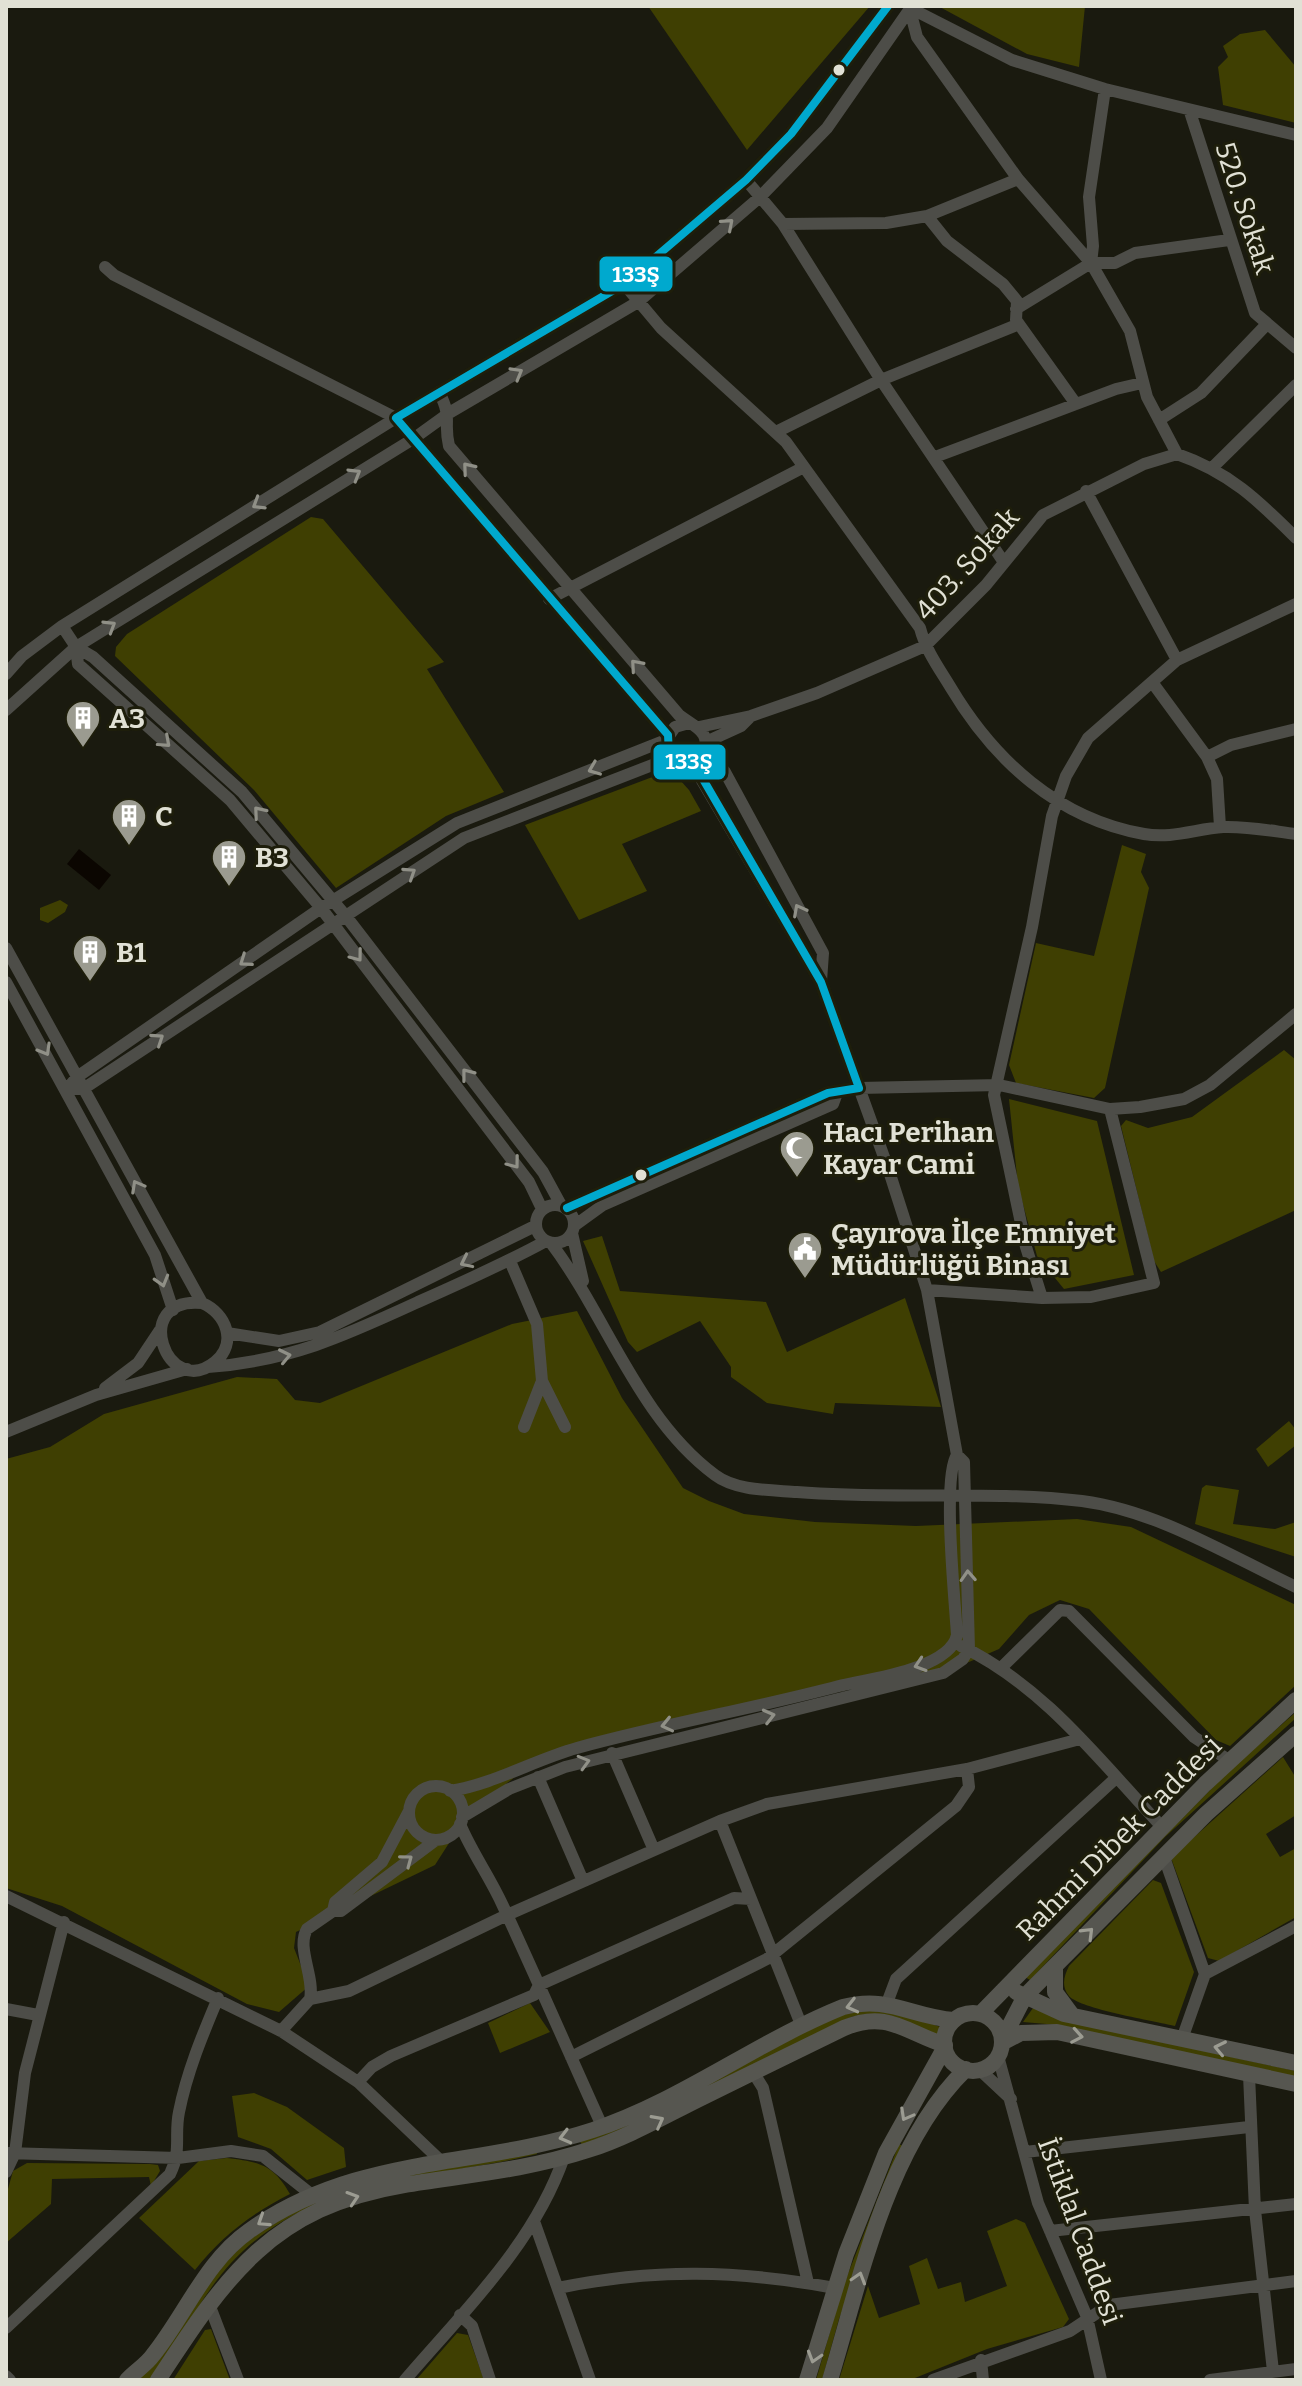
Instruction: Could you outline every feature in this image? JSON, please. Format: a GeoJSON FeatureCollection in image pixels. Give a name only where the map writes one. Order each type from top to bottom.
{"type":"FeatureCollection","features":[{"type":"Feature","properties":{"kind":"main road","name":"Rahmi Dibek Caddesi"},"geometry":{"type":"LineString","coordinates":[[954,2020],[965,2014],[980,2014],[1007,1989],[1162,1827],[1296,1700]]}},
{"type":"Feature","properties":{"kind":"main road","name":"Rahmi Dibek Caddesi"},"geometry":{"type":"LineString","coordinates":[[830,2380],[862,2267],[914,2139],[933,2104],[1000,2044],[1025,1996],[1164,1857],[1295,1739]]}},
{"type":"Feature","properties":{"kind":"main road"},"geometry":{"type":"LineString","coordinates":[[1055,1967],[1055,1992],[1072,2015]]}},
{"type":"Feature","properties":{"kind":"main road"},"geometry":{"type":"LineString","coordinates":[[1007,1989],[1072,2015],[1296,2063]]}},
{"type":"Feature","properties":{"kind":"main road"},"geometry":{"type":"LineString","coordinates":[[127,2380],[154,2354],[221,2255],[274,2214],[312,2195],[369,2174],[560,2139],[602,2126],[843,2007],[887,2003],[933,2019],[954,2020]]}},
{"type":"Feature","properties":{"kind":"main road"},"geometry":{"type":"LineString","coordinates":[[980,2014],[992,2019],[1000,2044],[1021,2033],[1057,2032],[1296,2084]]}},
{"type":"Feature","properties":{"kind":"main road"},"geometry":{"type":"LineString","coordinates":[[158,2380],[209,2304],[256,2250],[329,2206],[401,2185],[510,2171],[632,2134],[753,2072],[866,2020],[900,2025],[945,2046],[952,2061],[973,2070]]}},
{"type":"Feature","properties":{"kind":"main road"},"geometry":{"type":"LineString","coordinates":[[807,2380],[835,2288],[886,2153],[945,2046],[949,2027],[954,2020]]}},
{"type":"Feature","properties":{"kind":"street"},"geometry":{"type":"LineString","coordinates":[[6,674],[22,656],[62,626],[396,418],[624,284],[746,180],[791,134],[888,6]]}},
{"type":"Feature","properties":{"kind":"street"},"geometry":{"type":"LineString","coordinates":[[911,7],[1012,60],[1190,112],[1296,135]]}},
{"type":"Feature","properties":{"kind":"street"},"geometry":{"type":"LineString","coordinates":[[911,7],[917,37],[1018,179],[1091,263],[1130,331],[1142,383],[1177,454],[1213,467],[1257,499],[1296,538]]}},
{"type":"Feature","properties":{"kind":"street"},"geometry":{"type":"LineString","coordinates":[[6,710],[76,647],[413,439],[449,413],[638,302],[760,197],[827,128],[911,7]]}},
{"type":"Feature","properties":{"kind":"street"},"geometry":{"type":"LineString","coordinates":[[1091,263],[1089,197],[1105,89]]}},
{"type":"Feature","properties":{"kind":"street","name":"520. Sokak"},"geometry":{"type":"LineString","coordinates":[[1190,112],[1255,313],[1293,341]]}},
{"type":"Feature","properties":{"kind":"street"},"geometry":{"type":"LineString","coordinates":[[783,224],[886,223],[927,216],[1018,179]]}},
{"type":"Feature","properties":{"kind":"street"},"geometry":{"type":"LineString","coordinates":[[746,180],[783,224],[881,380],[1003,561]]}},
{"type":"Feature","properties":{"kind":"street"},"geometry":{"type":"LineString","coordinates":[[927,216],[947,241],[1003,284],[1017,301],[1019,324],[1076,404]]}},
{"type":"Feature","properties":{"kind":"street"},"geometry":{"type":"LineString","coordinates":[[1016,309],[1091,263],[1115,263],[1135,253],[1229,240]]}},
{"type":"Feature","properties":{"kind":"street"},"geometry":{"type":"LineString","coordinates":[[105,267],[127,282],[396,418],[667,738],[673,757]]}},
{"type":"Feature","properties":{"kind":"street"},"geometry":{"type":"LineString","coordinates":[[624,284],[661,328],[776,432],[804,467],[920,628],[925,646],[969,719],[1006,762],[1055,802],[1143,834],[1165,836],[1220,827],[1296,834]]}},
{"type":"Feature","properties":{"kind":"street"},"geometry":{"type":"LineString","coordinates":[[776,432],[881,380],[1019,324]]}},
{"type":"Feature","properties":{"kind":"street"},"geometry":{"type":"LineString","coordinates":[[1159,420],[1201,393],[1267,324]]}},
{"type":"Feature","properties":{"kind":"street"},"geometry":{"type":"LineString","coordinates":[[935,457],[1076,404],[1142,383]]}},
{"type":"Feature","properties":{"kind":"street"},"geometry":{"type":"LineString","coordinates":[[1213,467],[1296,385]]}},
{"type":"Feature","properties":{"kind":"street"},"geometry":{"type":"LineString","coordinates":[[439,392],[449,413],[446,432],[449,446],[569,588],[694,725],[725,772],[823,953],[821,982]]}},
{"type":"Feature","properties":{"kind":"street","name":"403. Sokak"},"geometry":{"type":"LineString","coordinates":[[694,725],[751,716],[817,693],[925,646],[986,585],[1043,515],[1144,464],[1177,454]]}},
{"type":"Feature","properties":{"kind":"street"},"geometry":{"type":"LineString","coordinates":[[316,467],[330,488]]}},
{"type":"Feature","properties":{"kind":"street"},"geometry":{"type":"LineString","coordinates":[[549,599],[804,467]]}},
{"type":"Feature","properties":{"kind":"street"},"geometry":{"type":"LineString","coordinates":[[1086,491],[1177,660]]}},
{"type":"Feature","properties":{"kind":"street"},"geometry":{"type":"LineString","coordinates":[[1042,1298],[1012,1188],[994,1095],[999,1085],[1055,802],[1088,738],[1177,660],[1296,604]]}},
{"type":"Feature","properties":{"kind":"street"},"geometry":{"type":"LineString","coordinates":[[62,626],[76,647],[93,657],[242,792],[345,915],[543,1172],[564,1207],[573,1230],[586,1292]]}},
{"type":"Feature","properties":{"kind":"street"},"geometry":{"type":"LineString","coordinates":[[76,647],[78,664],[230,800],[321,908],[529,1182],[542,1209],[535,1226],[320,1332],[279,1341],[227,1333]]}},
{"type":"Feature","properties":{"kind":"street"},"geometry":{"type":"LineString","coordinates":[[1152,682],[1207,757],[1217,779],[1220,827]]}},
{"type":"Feature","properties":{"kind":"street"},"geometry":{"type":"LineString","coordinates":[[691,762],[706,745],[741,726],[751,716]]}},
{"type":"Feature","properties":{"kind":"street"},"geometry":{"type":"LineString","coordinates":[[67,1089],[77,1077],[321,908],[457,823],[667,738],[679,724],[694,725]]}},
{"type":"Feature","properties":{"kind":"street"},"geometry":{"type":"LineString","coordinates":[[1207,757],[1231,745],[1296,729]]}},
{"type":"Feature","properties":{"kind":"street"},"geometry":{"type":"LineString","coordinates":[[67,1089],[83,1089],[464,838],[673,757],[691,762],[821,982],[927,1290],[957,1455],[951,1463],[957,1476],[958,1498],[955,1643]]}},
{"type":"Feature","properties":{"kind":"street"},"geometry":{"type":"LineString","coordinates":[[6,948],[202,1303]]}},
{"type":"Feature","properties":{"kind":"street"},"geometry":{"type":"LineString","coordinates":[[6,982],[155,1255],[173,1310]]}},
{"type":"Feature","properties":{"kind":"street"},"geometry":{"type":"LineString","coordinates":[[542,1209],[564,1207],[828,1093],[859,1088],[999,1085],[1110,1109],[1184,1099],[1210,1085],[1296,1014]]}},
{"type":"Feature","properties":{"kind":"street"},"geometry":{"type":"LineString","coordinates":[[6,1432],[96,1395],[187,1369],[277,1358],[327,1343],[548,1242],[562,1242],[603,1205],[833,1104],[837,1093]]}},
{"type":"Feature","properties":{"kind":"street"},"geometry":{"type":"LineString","coordinates":[[927,1290],[1042,1298],[1091,1297],[1154,1283],[1110,1109]]}},
{"type":"Feature","properties":{"kind":"street"},"geometry":{"type":"LineString","coordinates":[[535,1226],[586,1292],[652,1408],[694,1458],[718,1478],[754,1489],[1083,1502],[1146,1516],[1296,1587]]}},
{"type":"Feature","properties":{"kind":"street"},"geometry":{"type":"LineString","coordinates":[[510,1261],[537,1324],[542,1381],[565,1427]]}},
{"type":"Feature","properties":{"kind":"street"},"geometry":{"type":"LineString","coordinates":[[96,1395],[138,1363],[173,1310],[192,1302],[202,1303],[219,1314],[227,1333],[223,1353],[208,1367]]}},
{"type":"Feature","properties":{"kind":"street"},"geometry":{"type":"LineString","coordinates":[[161,1327],[160,1338],[168,1358],[187,1369]]}},
{"type":"Feature","properties":{"kind":"street"},"geometry":{"type":"LineString","coordinates":[[524,1427],[542,1381]]}},
{"type":"Feature","properties":{"kind":"street"},"geometry":{"type":"LineString","coordinates":[[935,1498],[957,1476]]}},
{"type":"Feature","properties":{"kind":"street"},"geometry":{"type":"LineString","coordinates":[[957,1476],[985,1498]]}},
{"type":"Feature","properties":{"kind":"street"},"geometry":{"type":"LineString","coordinates":[[310,1999],[311,1977],[303,1935],[333,1911],[341,1911],[440,1839],[461,1820],[538,1777],[612,1753],[943,1673],[963,1659],[969,1649],[958,1517],[935,1498]]}},
{"type":"Feature","properties":{"kind":"street"},"geometry":{"type":"LineString","coordinates":[[958,1517],[985,1498]]}},
{"type":"Feature","properties":{"kind":"street"},"geometry":{"type":"LineString","coordinates":[[1267,1573],[1296,1578]]}},
{"type":"Feature","properties":{"kind":"street"},"geometry":{"type":"LineString","coordinates":[[1002,1667],[1050,1617],[1060,1610],[1069,1611],[1194,1737],[1230,1761]]}},
{"type":"Feature","properties":{"kind":"street"},"geometry":{"type":"LineString","coordinates":[[955,1643],[1002,1667],[1042,1699],[1162,1827]]}},
{"type":"Feature","properties":{"kind":"street"},"geometry":{"type":"LineString","coordinates":[[450,1791],[604,1741],[927,1664],[955,1643]]}},
{"type":"Feature","properties":{"kind":"street"},"geometry":{"type":"LineString","coordinates":[[281,2031],[310,1999],[349,1991],[507,1915],[720,1821],[767,1804],[967,1769],[1080,1739]]}},
{"type":"Feature","properties":{"kind":"street"},"geometry":{"type":"LineString","coordinates":[[612,1753],[654,1850]]}},
{"type":"Feature","properties":{"kind":"street"},"geometry":{"type":"LineString","coordinates":[[571,2057],[773,1954],[956,1806],[969,1787],[967,1769]]}},
{"type":"Feature","properties":{"kind":"street"},"geometry":{"type":"LineString","coordinates":[[538,1777],[583,1881]]}},
{"type":"Feature","properties":{"kind":"street"},"geometry":{"type":"LineString","coordinates":[[887,2003],[896,1979],[1116,1778]]}},
{"type":"Feature","properties":{"kind":"street"},"geometry":{"type":"LineString","coordinates":[[333,1911],[335,1902],[382,1862],[421,1791],[435,1787],[450,1791],[460,1802],[461,1820],[472,1853],[488,1875],[602,2126]]}},
{"type":"Feature","properties":{"kind":"street"},"geometry":{"type":"LineString","coordinates":[[409,1810],[416,1831],[472,1853]]}},
{"type":"Feature","properties":{"kind":"street"},"geometry":{"type":"LineString","coordinates":[[720,1821],[802,2027]]}},
{"type":"Feature","properties":{"kind":"street"},"geometry":{"type":"LineString","coordinates":[[1164,1857],[1205,1974],[1182,2039]]}},
{"type":"Feature","properties":{"kind":"street"},"geometry":{"type":"LineString","coordinates":[[6,1896],[281,2031],[358,2082],[441,2161]]}},
{"type":"Feature","properties":{"kind":"street"},"geometry":{"type":"LineString","coordinates":[[358,2082],[372,2067],[391,2056],[534,1995],[539,1985],[734,1898],[751,1899]]}},
{"type":"Feature","properties":{"kind":"street"},"geometry":{"type":"LineString","coordinates":[[6,2172],[38,2015],[64,1922]]}},
{"type":"Feature","properties":{"kind":"street"},"geometry":{"type":"LineString","coordinates":[[1205,1974],[1296,1926]]}},
{"type":"Feature","properties":{"kind":"street"},"geometry":{"type":"LineString","coordinates":[[6,2328],[170,2174],[178,2158],[178,2117],[193,2058],[218,1998]]}},
{"type":"Feature","properties":{"kind":"street"},"geometry":{"type":"LineString","coordinates":[[6,2009],[38,2015]]}},
{"type":"Feature","properties":{"kind":"street","name":"İstiklal Caddesi"},"geometry":{"type":"LineString","coordinates":[[1000,2044],[1025,2152],[1050,2231],[1087,2317],[1101,2380]]}},
{"type":"Feature","properties":{"kind":"street"},"geometry":{"type":"LineString","coordinates":[[973,2070],[1011,2099]]}},
{"type":"Feature","properties":{"kind":"street"},"geometry":{"type":"LineString","coordinates":[[753,2072],[763,2088],[808,2283]]}},
{"type":"Feature","properties":{"kind":"street"},"geometry":{"type":"LineString","coordinates":[[1249,2075],[1255,2210],[1274,2376]]}},
{"type":"Feature","properties":{"kind":"street"},"geometry":{"type":"LineString","coordinates":[[1025,2152],[1249,2127]]}},
{"type":"Feature","properties":{"kind":"street"},"geometry":{"type":"LineString","coordinates":[[10,2153],[178,2158],[231,2151],[263,2156],[312,2195]]}},
{"type":"Feature","properties":{"kind":"street"},"geometry":{"type":"LineString","coordinates":[[405,2380],[535,2224],[564,2157]]}},
{"type":"Feature","properties":{"kind":"street"},"geometry":{"type":"LineString","coordinates":[[1050,2231],[1296,2204]]}},
{"type":"Feature","properties":{"kind":"street"},"geometry":{"type":"LineString","coordinates":[[535,2224],[590,2380]]}},
{"type":"Feature","properties":{"kind":"street"},"geometry":{"type":"LineString","coordinates":[[558,2288],[621,2275],[660,2272],[808,2283],[835,2288]]}},
{"type":"Feature","properties":{"kind":"street"},"geometry":{"type":"LineString","coordinates":[[933,2380],[981,2360],[1070,2331],[1109,2305],[1296,2281]]}},
{"type":"Feature","properties":{"kind":"street"},"geometry":{"type":"LineString","coordinates":[[209,2304],[238,2380]]}},
{"type":"Feature","properties":{"kind":"street"},"geometry":{"type":"LineString","coordinates":[[460,2315],[472,2326],[490,2380]]}},
{"type":"Feature","properties":{"kind":"street"},"geometry":{"type":"LineString","coordinates":[[981,2360],[983,2380]]}},
{"type":"Feature","properties":{"kind":"street"},"geometry":{"type":"LineString","coordinates":[[1210,2380],[1274,2376],[1296,2369]]}},
{"type":"Feature","properties":{"kind":"shaded area"},"geometry":{"type":"Polygon","coordinates":[[[648,6],[870,6],[747,150],[648,6]]]}},
{"type":"Feature","properties":{"kind":"shaded area"},"geometry":{"type":"Polygon","coordinates":[[[938,6],[1085,6],[1079,67],[1027,54],[938,6]]]}},
{"type":"Feature","properties":{"kind":"shaded area"},"geometry":{"type":"Polygon","coordinates":[[[1265,30],[1296,67],[1296,123],[1223,105],[1218,67],[1228,57],[1223,46],[1240,34],[1265,30]]]}},
{"type":"Feature","properties":{"kind":"shaded area"},"geometry":{"type":"Polygon","coordinates":[[[311,517],[323,519],[444,662],[427,669],[504,792],[446,816],[336,888],[254,790],[115,656],[116,647],[127,634],[311,517]]]}},
{"type":"Feature","properties":{"kind":"shaded area"},"geometry":{"type":"Polygon","coordinates":[[[671,770],[689,790],[701,811],[622,844],[647,891],[579,920],[525,825],[671,770]]]}},
{"type":"Feature","properties":{"kind":"shaded area"},"geometry":{"type":"Polygon","coordinates":[[[1122,845],[1146,854],[1141,872],[1149,888],[1105,1088],[1094,1098],[1016,1083],[1009,1065],[1036,943],[1094,956],[1122,845]]]}},
{"type":"Feature","properties":{"kind":"shaded area"},"geometry":{"type":"Polygon","coordinates":[[[79,849],[111,875],[99,890],[67,864],[79,849]]]}},
{"type":"Feature","properties":{"kind":"shaded area"},"geometry":{"type":"Polygon","coordinates":[[[60,900],[68,905],[65,912],[48,923],[40,920],[40,908],[60,900]]]}},
{"type":"Feature","properties":{"kind":"shaded area"},"geometry":{"type":"Polygon","coordinates":[[[1284,1050],[1296,1060],[1296,1210],[1161,1272],[1154,1261],[1121,1126],[1126,1120],[1148,1128],[1192,1117],[1284,1050]]]}},
{"type":"Feature","properties":{"kind":"shaded area"},"geometry":{"type":"Polygon","coordinates":[[[1009,1099],[1097,1121],[1134,1275],[1064,1289],[1037,1256],[1018,1186],[1009,1099]]]}},
{"type":"Feature","properties":{"kind":"shaded area"},"geometry":{"type":"Polygon","coordinates":[[[602,1236],[620,1291],[766,1302],[787,1352],[905,1298],[941,1407],[835,1403],[833,1414],[767,1403],[731,1377],[731,1367],[700,1321],[637,1352],[628,1342],[583,1241],[602,1236]]]}},
{"type":"Feature","properties":{"kind":"shaded area"},"geometry":{"type":"Polygon","coordinates":[[[577,1311],[622,1398],[683,1488],[744,1514],[815,1522],[916,1526],[1077,1519],[1131,1527],[1296,1605],[1296,1685],[1230,1746],[1216,1740],[1089,1609],[1060,1600],[1029,1615],[999,1649],[969,1662],[535,1761],[467,1815],[435,1865],[296,1932],[294,1948],[309,1986],[279,2012],[247,2004],[62,1906],[6,1888],[6,1459],[50,1447],[104,1414],[237,1377],[277,1379],[295,1400],[320,1403],[512,1324],[577,1311]]]}},
{"type":"Feature","properties":{"kind":"shaded area"},"geometry":{"type":"Polygon","coordinates":[[[1289,1421],[1296,1430],[1296,1445],[1268,1467],[1256,1449],[1289,1421]]]}},
{"type":"Feature","properties":{"kind":"shaded area"},"geometry":{"type":"Polygon","coordinates":[[[1206,1485],[1239,1490],[1233,1524],[1275,1529],[1296,1522],[1296,1557],[1195,1524],[1202,1488],[1206,1485]]]}},
{"type":"Feature","properties":{"kind":"shaded area"},"geometry":{"type":"Polygon","coordinates":[[[1296,1712],[1296,1718],[1165,1837],[1030,1980],[1025,1977],[1232,1768],[1296,1712]]]}},
{"type":"Feature","properties":{"kind":"shaded area"},"geometry":{"type":"Polygon","coordinates":[[[1283,1757],[1296,1778],[1296,1815],[1266,1834],[1280,1857],[1296,1848],[1296,1917],[1219,1961],[1208,1958],[1171,1858],[1283,1757]]]}},
{"type":"Feature","properties":{"kind":"shaded area"},"geometry":{"type":"Polygon","coordinates":[[[1153,1880],[1161,1883],[1194,1972],[1175,2026],[1076,2001],[1066,1992],[1064,1985],[1069,1966],[1153,1880]]]}},
{"type":"Feature","properties":{"kind":"shaded area"},"geometry":{"type":"Polygon","coordinates":[[[530,2003],[550,2032],[500,2053],[488,2023],[530,2003]]]}},
{"type":"Feature","properties":{"kind":"shaded area"},"geometry":{"type":"Polygon","coordinates":[[[1033,2008],[1075,2023],[1296,2071],[1296,2077],[1058,2025],[1023,2022],[1033,2008]]]}},
{"type":"Feature","properties":{"kind":"shaded area"},"geometry":{"type":"Polygon","coordinates":[[[862,2009],[910,2016],[943,2028],[939,2042],[898,2019],[876,2014],[851,2017],[649,2118],[582,2145],[579,2140],[840,2015],[862,2009]]]}},
{"type":"Feature","properties":{"kind":"shaded area"},"geometry":{"type":"Polygon","coordinates":[[[254,2093],[287,2107],[344,2148],[346,2167],[307,2180],[271,2149],[238,2137],[232,2096],[254,2093]]]}},
{"type":"Feature","properties":{"kind":"shaded area"},"geometry":{"type":"Polygon","coordinates":[[[899,2144],[903,2146],[839,2319],[822,2380],[816,2380],[844,2284],[899,2144]]]}},
{"type":"Feature","properties":{"kind":"shaded area"},"geometry":{"type":"Polygon","coordinates":[[[536,2150],[537,2154],[497,2163],[374,2186],[298,2213],[263,2235],[231,2263],[151,2380],[138,2380],[163,2351],[230,2258],[261,2230],[296,2208],[373,2180],[536,2150]]]}},
{"type":"Feature","properties":{"kind":"shaded area"},"geometry":{"type":"Polygon","coordinates":[[[227,2158],[248,2161],[271,2170],[290,2194],[238,2227],[195,2270],[139,2218],[199,2161],[227,2158]]]}},
{"type":"Feature","properties":{"kind":"shaded area"},"geometry":{"type":"Polygon","coordinates":[[[27,2163],[150,2164],[158,2165],[160,2171],[151,2186],[149,2177],[52,2179],[51,2204],[6,2243],[6,2196],[13,2171],[27,2163]]]}},
{"type":"Feature","properties":{"kind":"shaded area"},"geometry":{"type":"Polygon","coordinates":[[[1016,2219],[1025,2223],[1069,2319],[1063,2327],[987,2349],[910,2380],[839,2380],[868,2286],[879,2318],[920,2304],[909,2266],[927,2258],[938,2289],[961,2282],[965,2302],[1007,2286],[987,2231],[1016,2219]]]}},
{"type":"Feature","properties":{"kind":"shaded area"},"geometry":{"type":"Polygon","coordinates":[[[211,2329],[230,2380],[173,2380],[205,2330],[211,2329]]]}},
{"type":"Feature","properties":{"kind":"shaded area"},"geometry":{"type":"Polygon","coordinates":[[[457,2333],[468,2335],[484,2380],[416,2380],[457,2333]]]}},
{"type":"Feature","properties":{"kind":"transit line","name":"133Ş"},"geometry":{"type":"LineString","coordinates":[[859,1088],[821,982],[700,774],[691,762],[676,760],[669,754],[668,735],[396,418],[624,284],[746,180],[791,134],[888,6]]}},
{"type":"Feature","properties":{"kind":"transit line","name":"133Ş"},"geometry":{"type":"LineString","coordinates":[[567,1208],[828,1093],[859,1088]]}},
{"type":"Feature","properties":{"kind":"place","name":"A3"},"geometry":{"type":"Point","coordinates":[83,749]}},
{"type":"Feature","properties":{"kind":"place","name":"C"},"geometry":{"type":"Point","coordinates":[129,847]}},
{"type":"Feature","properties":{"kind":"place","name":"B3"},"geometry":{"type":"Point","coordinates":[229,888]}},
{"type":"Feature","properties":{"kind":"place","name":"B1"},"geometry":{"type":"Point","coordinates":[90,983]}},
{"type":"Feature","properties":{"kind":"place","name":"Hacı Perihan Kayar Cami"},"geometry":{"type":"Point","coordinates":[797,1179]}},
{"type":"Feature","properties":{"kind":"place","name":"Çayırova İlçe Emniyet Müdürlüğü Binası"},"geometry":{"type":"Point","coordinates":[805,1280]}}]}
